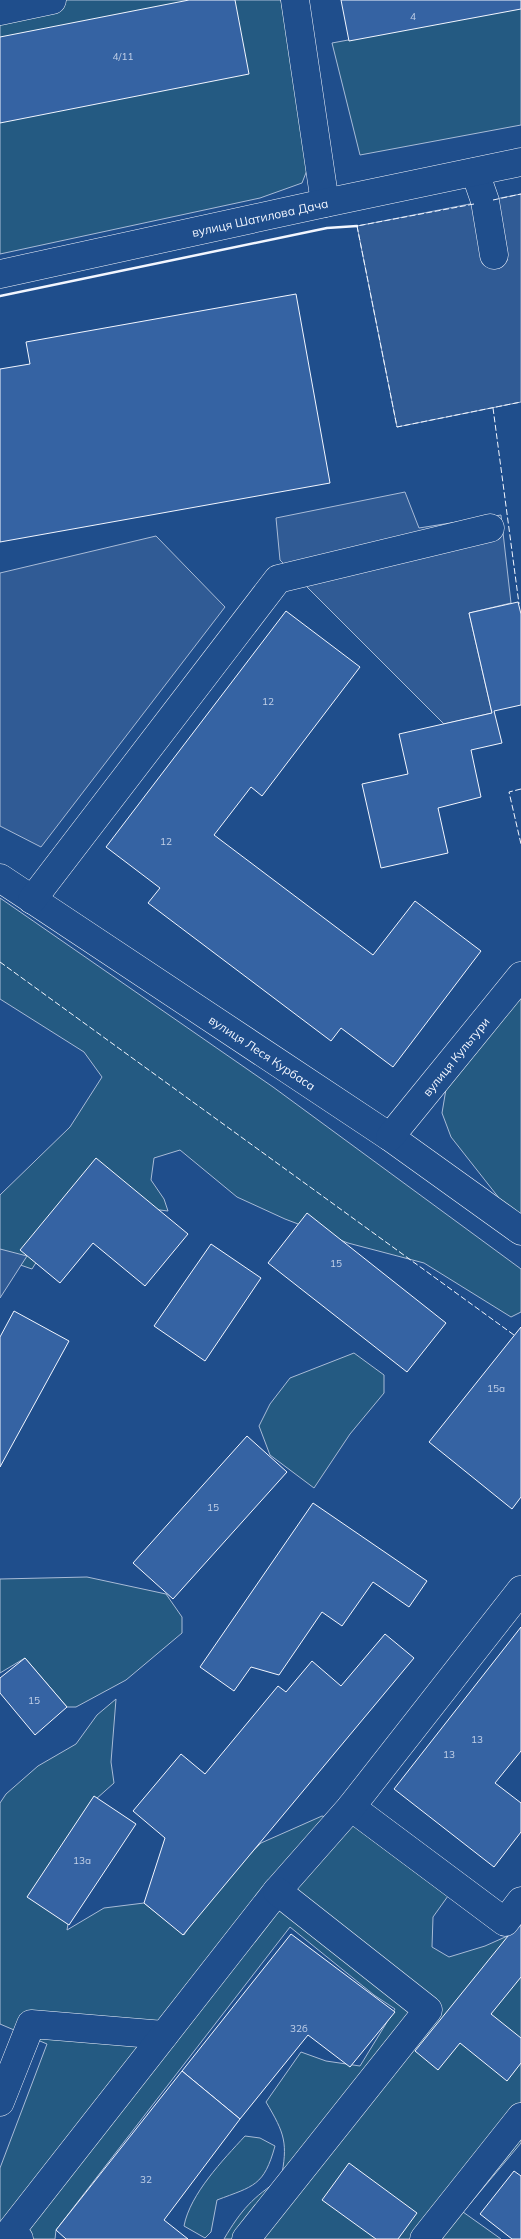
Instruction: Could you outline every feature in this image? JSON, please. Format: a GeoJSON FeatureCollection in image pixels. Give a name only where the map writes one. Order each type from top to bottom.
{"type":"FeatureCollection","features":[{"type":"Feature","properties":{"kind":"street"},"geometry":{"type":"LineString","coordinates":[[0,11],[52,0]]}},
{"type":"Feature","properties":{"kind":"street"},"geometry":{"type":"LineString","coordinates":[[295,0],[325,203]]}},
{"type":"Feature","properties":{"kind":"street","name":"вулиця Шатилова Дача"},"geometry":{"type":"LineString","coordinates":[[0,274],[521,162]]}},
{"type":"Feature","properties":{"kind":"street"},"geometry":{"type":"LineString","coordinates":[[475,172],[484,201],[494,255]]}},
{"type":"Feature","properties":{"kind":"street"},"geometry":{"type":"LineString","coordinates":[[32,900],[278,579],[490,528]]}},
{"type":"Feature","properties":{"kind":"street","name":"вулиця Леся Курбаса"},"geometry":{"type":"LineString","coordinates":[[0,878],[390,1137],[521,1231]]}},
{"type":"Feature","properties":{"kind":"street","name":"вулиця Культури"},"geometry":{"type":"LineString","coordinates":[[390,1137],[521,976]]}},
{"type":"Feature","properties":{"kind":"street"},"geometry":{"type":"LineString","coordinates":[[19,2239],[10,2232],[277,1891],[351,1807],[521,1590]]}},
{"type":"Feature","properties":{"kind":"street"},"geometry":{"type":"LineString","coordinates":[[351,1807],[505,1922],[521,1901]]}},
{"type":"Feature","properties":{"kind":"street"},"geometry":{"type":"LineString","coordinates":[[246,2239],[428,2010],[277,1891]]}},
{"type":"Feature","properties":{"kind":"street"},"geometry":{"type":"LineString","coordinates":[[0,2102],[31,2024],[164,2035]]}},
{"type":"Feature","properties":{"kind":"street"},"geometry":{"type":"LineString","coordinates":[[424,2239],[521,2117]]}},
{"type":"Feature","properties":{"kind":"shaded area"},"geometry":{"type":"Polygon","coordinates":[[[0,0],[281,0],[309,165],[302,183],[260,198],[0,254],[0,0]]]}},
{"type":"Feature","properties":{"kind":"shaded area"},"geometry":{"type":"Polygon","coordinates":[[[521,8],[521,125],[360,155],[332,43],[521,8]]]}},
{"type":"Feature","properties":{"kind":"shaded area"},"geometry":{"type":"Polygon","coordinates":[[[521,194],[521,402],[397,427],[357,226],[521,194]]]}},
{"type":"Feature","properties":{"kind":"shaded area"},"geometry":{"type":"Polygon","coordinates":[[[405,492],[419,528],[501,515],[511,603],[469,613],[492,713],[444,724],[280,560],[276,518],[405,492]]]}},
{"type":"Feature","properties":{"kind":"shaded area"},"geometry":{"type":"Polygon","coordinates":[[[156,536],[225,607],[41,847],[0,826],[0,573],[156,536]]]}},
{"type":"Feature","properties":{"kind":"shaded area"},"geometry":{"type":"Polygon","coordinates":[[[0,898],[273,1087],[521,1269],[521,1312],[511,1317],[424,1263],[348,1243],[285,1219],[237,1197],[180,1150],[154,1158],[151,1180],[164,1199],[168,1211],[136,1207],[66,1215],[32,1269],[0,1258],[0,1195],[70,1127],[102,1077],[84,1052],[0,999],[0,898]]]}},
{"type":"Feature","properties":{"kind":"shaded area"},"geometry":{"type":"Polygon","coordinates":[[[521,991],[521,1220],[510,1212],[451,1137],[442,1113],[446,1089],[521,991]]]}},
{"type":"Feature","properties":{"kind":"shaded area"},"geometry":{"type":"Polygon","coordinates":[[[0,1249],[27,1256],[0,1298],[0,1249]]]}},
{"type":"Feature","properties":{"kind":"shaded area"},"geometry":{"type":"Polygon","coordinates":[[[354,1353],[384,1375],[384,1393],[350,1434],[314,1488],[270,1455],[259,1426],[270,1404],[290,1378],[354,1353]]]}},
{"type":"Feature","properties":{"kind":"shaded area"},"geometry":{"type":"Polygon","coordinates":[[[87,1577],[166,1594],[182,1617],[182,1633],[126,1680],[76,1707],[67,1707],[25,1658],[0,1673],[0,1579],[87,1577]]]}},
{"type":"Feature","properties":{"kind":"shaded area"},"geometry":{"type":"Polygon","coordinates":[[[116,1699],[111,1762],[114,1783],[87,1807],[67,1930],[104,1908],[144,1903],[184,1935],[209,1896],[261,1843],[322,1816],[353,1824],[448,1896],[433,1917],[432,1947],[449,1957],[485,1946],[521,1930],[521,2143],[463,2212],[501,2239],[224,2239],[248,2205],[281,2179],[284,2156],[283,2139],[277,2122],[266,2102],[301,2052],[326,2061],[360,2066],[395,2009],[374,1995],[290,1927],[56,2230],[55,2239],[0,2239],[0,2168],[47,2044],[0,2024],[0,1803],[6,1794],[38,1766],[76,1744],[97,1715],[116,1699]]]}},
{"type":"Feature","properties":{"kind":"shaded area"},"geometry":{"type":"Polygon","coordinates":[[[245,2136],[260,2138],[275,2146],[271,2159],[262,2177],[256,2183],[217,2200],[211,2232],[205,2238],[184,2226],[187,2214],[208,2178],[245,2136]]]}},
{"type":"Feature","properties":{"kind":"building"},"geometry":{"type":"Polygon","coordinates":[[[189,0],[235,0],[249,74],[0,123],[0,37],[189,0]]]}},
{"type":"Feature","properties":{"kind":"building"},"geometry":{"type":"Polygon","coordinates":[[[341,0],[521,0],[521,9],[349,41],[341,0]]]}},
{"type":"Feature","properties":{"kind":"building"},"geometry":{"type":"Polygon","coordinates":[[[296,294],[330,483],[0,542],[0,369],[30,364],[26,342],[296,294]]]}},
{"type":"Feature","properties":{"kind":"building"},"geometry":{"type":"Polygon","coordinates":[[[518,602],[521,614],[521,705],[494,711],[502,743],[471,750],[481,797],[438,808],[448,853],[381,868],[362,784],[408,774],[399,734],[492,713],[469,613],[518,602]]]}},
{"type":"Feature","properties":{"kind":"building"},"geometry":{"type":"Polygon","coordinates":[[[286,611],[360,667],[262,796],[251,787],[214,835],[373,955],[415,901],[481,951],[393,1067],[341,1028],[331,1041],[148,903],[160,888],[106,847],[286,611]]]}},
{"type":"Feature","properties":{"kind":"building"},"geometry":{"type":"Polygon","coordinates":[[[96,1158],[188,1234],[145,1286],[93,1243],[60,1283],[20,1250],[96,1158]]]}},
{"type":"Feature","properties":{"kind":"building"},"geometry":{"type":"Polygon","coordinates":[[[307,1213],[446,1323],[407,1372],[268,1263],[307,1213]]]}},
{"type":"Feature","properties":{"kind":"building"},"geometry":{"type":"Polygon","coordinates":[[[211,1244],[261,1278],[205,1361],[154,1326],[211,1244]]]}},
{"type":"Feature","properties":{"kind":"building"},"geometry":{"type":"Polygon","coordinates":[[[14,1311],[69,1341],[0,1467],[0,1337],[14,1311]]]}},
{"type":"Feature","properties":{"kind":"building"},"geometry":{"type":"Polygon","coordinates":[[[521,1327],[521,1497],[512,1509],[429,1442],[521,1327]]]}},
{"type":"Feature","properties":{"kind":"building"},"geometry":{"type":"Polygon","coordinates":[[[247,1436],[287,1472],[173,1599],[133,1563],[247,1436]]]}},
{"type":"Feature","properties":{"kind":"building"},"geometry":{"type":"Polygon","coordinates":[[[313,1503],[427,1581],[409,1607],[373,1582],[342,1626],[322,1612],[279,1675],[251,1667],[234,1691],[200,1667],[313,1503]]]}},
{"type":"Feature","properties":{"kind":"building"},"geometry":{"type":"Polygon","coordinates":[[[521,1627],[521,1751],[495,1783],[521,1803],[521,1832],[494,1867],[394,1789],[521,1627]]]}},
{"type":"Feature","properties":{"kind":"building"},"geometry":{"type":"Polygon","coordinates":[[[385,1634],[414,1658],[183,1935],[144,1903],[165,1838],[133,1811],[181,1754],[205,1774],[278,1686],[286,1692],[312,1661],[341,1686],[385,1634]]]}},
{"type":"Feature","properties":{"kind":"building"},"geometry":{"type":"Polygon","coordinates":[[[25,1658],[67,1707],[35,1735],[0,1693],[0,1678],[25,1658]]]}},
{"type":"Feature","properties":{"kind":"building"},"geometry":{"type":"Polygon","coordinates":[[[94,1796],[136,1824],[69,1925],[27,1897],[94,1796]]]}},
{"type":"Feature","properties":{"kind":"building"},"geometry":{"type":"Polygon","coordinates":[[[521,1920],[521,1977],[491,2014],[521,2038],[521,2063],[507,2081],[460,2043],[438,2070],[415,2051],[521,1920]]]}},
{"type":"Feature","properties":{"kind":"building"},"geometry":{"type":"Polygon","coordinates":[[[291,1934],[395,2012],[350,2067],[308,2035],[240,2119],[182,2071],[291,1934]]]}},
{"type":"Feature","properties":{"kind":"building"},"geometry":{"type":"Polygon","coordinates":[[[182,2071],[240,2119],[164,2220],[188,2239],[66,2239],[56,2230],[182,2071]]]}},
{"type":"Feature","properties":{"kind":"building"},"geometry":{"type":"Polygon","coordinates":[[[349,2163],[417,2213],[398,2239],[376,2239],[322,2200],[349,2163]]]}},
{"type":"Feature","properties":{"kind":"building"},"geometry":{"type":"Polygon","coordinates":[[[514,2171],[521,2176],[521,2239],[512,2239],[480,2214],[514,2171]]]}},
{"type":"Feature","properties":{"kind":"fence"},"geometry":{"type":"LineString","coordinates":[[493,200],[521,194]]}},
{"type":"Feature","properties":{"kind":"fence"},"geometry":{"type":"LineString","coordinates":[[474,204],[357,226],[397,427],[521,402]]}},
{"type":"Feature","properties":{"kind":"fence"},"geometry":{"type":"LineString","coordinates":[[493,408],[519,604]]}},
{"type":"Feature","properties":{"kind":"fence"},"geometry":{"type":"LineString","coordinates":[[521,789],[509,792],[521,844]]}},
{"type":"Feature","properties":{"kind":"fence"},"geometry":{"type":"LineString","coordinates":[[0,962],[514,1335]]}},
{"type":"Feature","properties":{"kind":"wall"},"geometry":{"type":"LineString","coordinates":[[0,296],[327,228],[357,226]]}}]}
